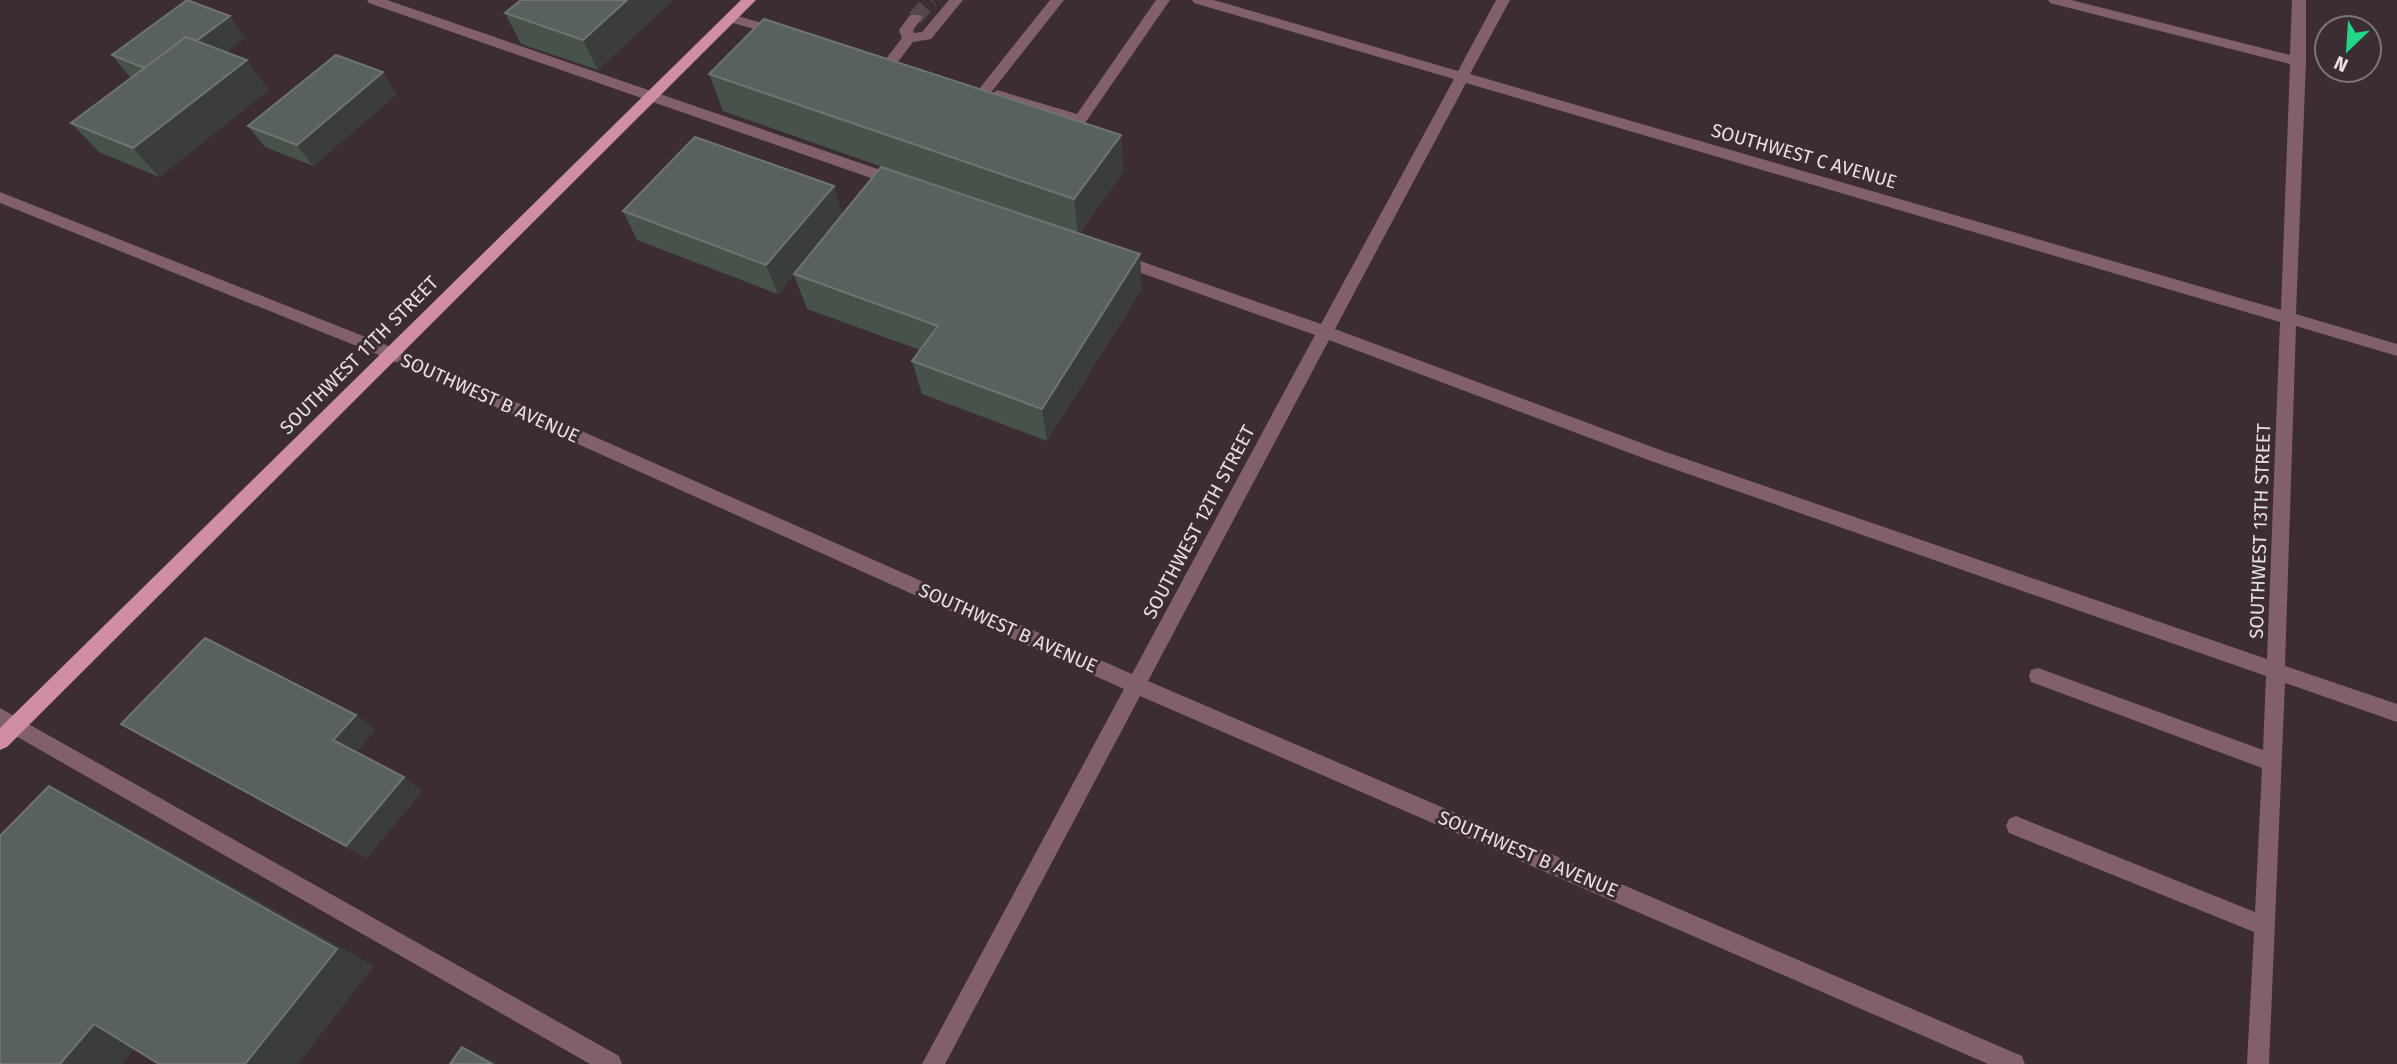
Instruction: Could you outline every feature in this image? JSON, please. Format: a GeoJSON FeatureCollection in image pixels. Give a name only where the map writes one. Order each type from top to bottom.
{"type":"FeatureCollection","features":[{"type":"Feature","properties":{"kind":"main road","name":"SOUTHWEST 11TH STREET"},"geometry":{"type":"LineString","coordinates":[[0,741],[8,721],[390,353],[749,0]]}},
{"type":"Feature","properties":{"kind":"street"},"geometry":{"type":"LineString","coordinates":[[374,0],[916,188]]}},
{"type":"Feature","properties":{"kind":"street"},"geometry":{"type":"LineString","coordinates":[[888,64],[909,38],[926,36],[956,0]]}},
{"type":"Feature","properties":{"kind":"street"},"geometry":{"type":"LineString","coordinates":[[1057,0],[978,90],[1080,120],[1163,0]]}},
{"type":"Feature","properties":{"kind":"street","name":"SOUTHWEST C AVENUE"},"geometry":{"type":"LineString","coordinates":[[1199,0],[2397,350]]}},
{"type":"Feature","properties":{"kind":"street","name":"SOUTHWEST 12TH STREET"},"geometry":{"type":"LineString","coordinates":[[933,1064],[1503,0]]}},
{"type":"Feature","properties":{"kind":"street"},"geometry":{"type":"LineString","coordinates":[[2055,0],[2299,62]]}},
{"type":"Feature","properties":{"kind":"street","name":"SOUTHWEST 13TH STREET"},"geometry":{"type":"LineString","coordinates":[[2258,1064],[2262,925],[2276,671],[2299,62],[2299,0]]}},
{"type":"Feature","properties":{"kind":"street"},"geometry":{"type":"LineString","coordinates":[[731,18],[797,37]]}},
{"type":"Feature","properties":{"kind":"street"},"geometry":{"type":"LineString","coordinates":[[909,38],[906,30],[915,18]]}},
{"type":"Feature","properties":{"kind":"street","name":"SOUTHWEST B AVENUE"},"geometry":{"type":"LineString","coordinates":[[0,197],[390,353],[1136,685],[2014,1064]]}},
{"type":"Feature","properties":{"kind":"street"},"geometry":{"type":"LineString","coordinates":[[1101,253],[1325,332],[1657,456],[2397,713]]}},
{"type":"Feature","properties":{"kind":"street"},"geometry":{"type":"LineString","coordinates":[[2038,676],[2271,762]]}},
{"type":"Feature","properties":{"kind":"street"},"geometry":{"type":"LineString","coordinates":[[8,721],[611,1064]]}},
{"type":"Feature","properties":{"kind":"street"},"geometry":{"type":"LineString","coordinates":[[2015,826],[2262,925]]}},
{"type":"Feature","properties":{"kind":"building"},"geometry":{"type":"Polygon","coordinates":[[[187,0],[230,16],[196,41],[186,37],[145,68],[112,55],[187,0]]]}},
{"type":"Feature","properties":{"kind":"building"},"geometry":{"type":"Polygon","coordinates":[[[521,0],[627,0],[583,40],[505,13],[521,0]]]}},
{"type":"Feature","properties":{"kind":"building"},"geometry":{"type":"Polygon","coordinates":[[[764,19],[1121,135],[1074,199],[709,74],[764,19]]]}},
{"type":"Feature","properties":{"kind":"building"},"geometry":{"type":"Polygon","coordinates":[[[186,37],[247,60],[133,148],[71,123],[186,37]]]}},
{"type":"Feature","properties":{"kind":"building"},"geometry":{"type":"Polygon","coordinates":[[[336,55],[383,72],[297,145],[248,126],[336,55]]]}},
{"type":"Feature","properties":{"kind":"building"},"geometry":{"type":"Polygon","coordinates":[[[695,137],[834,186],[766,265],[623,211],[695,137]]]}},
{"type":"Feature","properties":{"kind":"building"},"geometry":{"type":"Polygon","coordinates":[[[881,167],[1140,254],[1042,409],[912,361],[938,326],[794,274],[881,167]]]}},
{"type":"Feature","properties":{"kind":"building"},"geometry":{"type":"Polygon","coordinates":[[[205,638],[356,715],[333,740],[404,777],[346,846],[121,724],[205,638]]]}},
{"type":"Feature","properties":{"kind":"building"},"geometry":{"type":"Polygon","coordinates":[[[49,786],[337,949],[245,1064],[159,1064],[94,1024],[60,1064],[0,1064],[0,836],[49,786]]]}},
{"type":"Feature","properties":{"kind":"building"},"geometry":{"type":"Polygon","coordinates":[[[462,1047],[492,1064],[450,1064],[462,1047]]]}},
{"type":"Feature","properties":{"kind":"tunnel"},"geometry":{"type":"LineString","coordinates":[[915,18],[931,0]]}}]}
